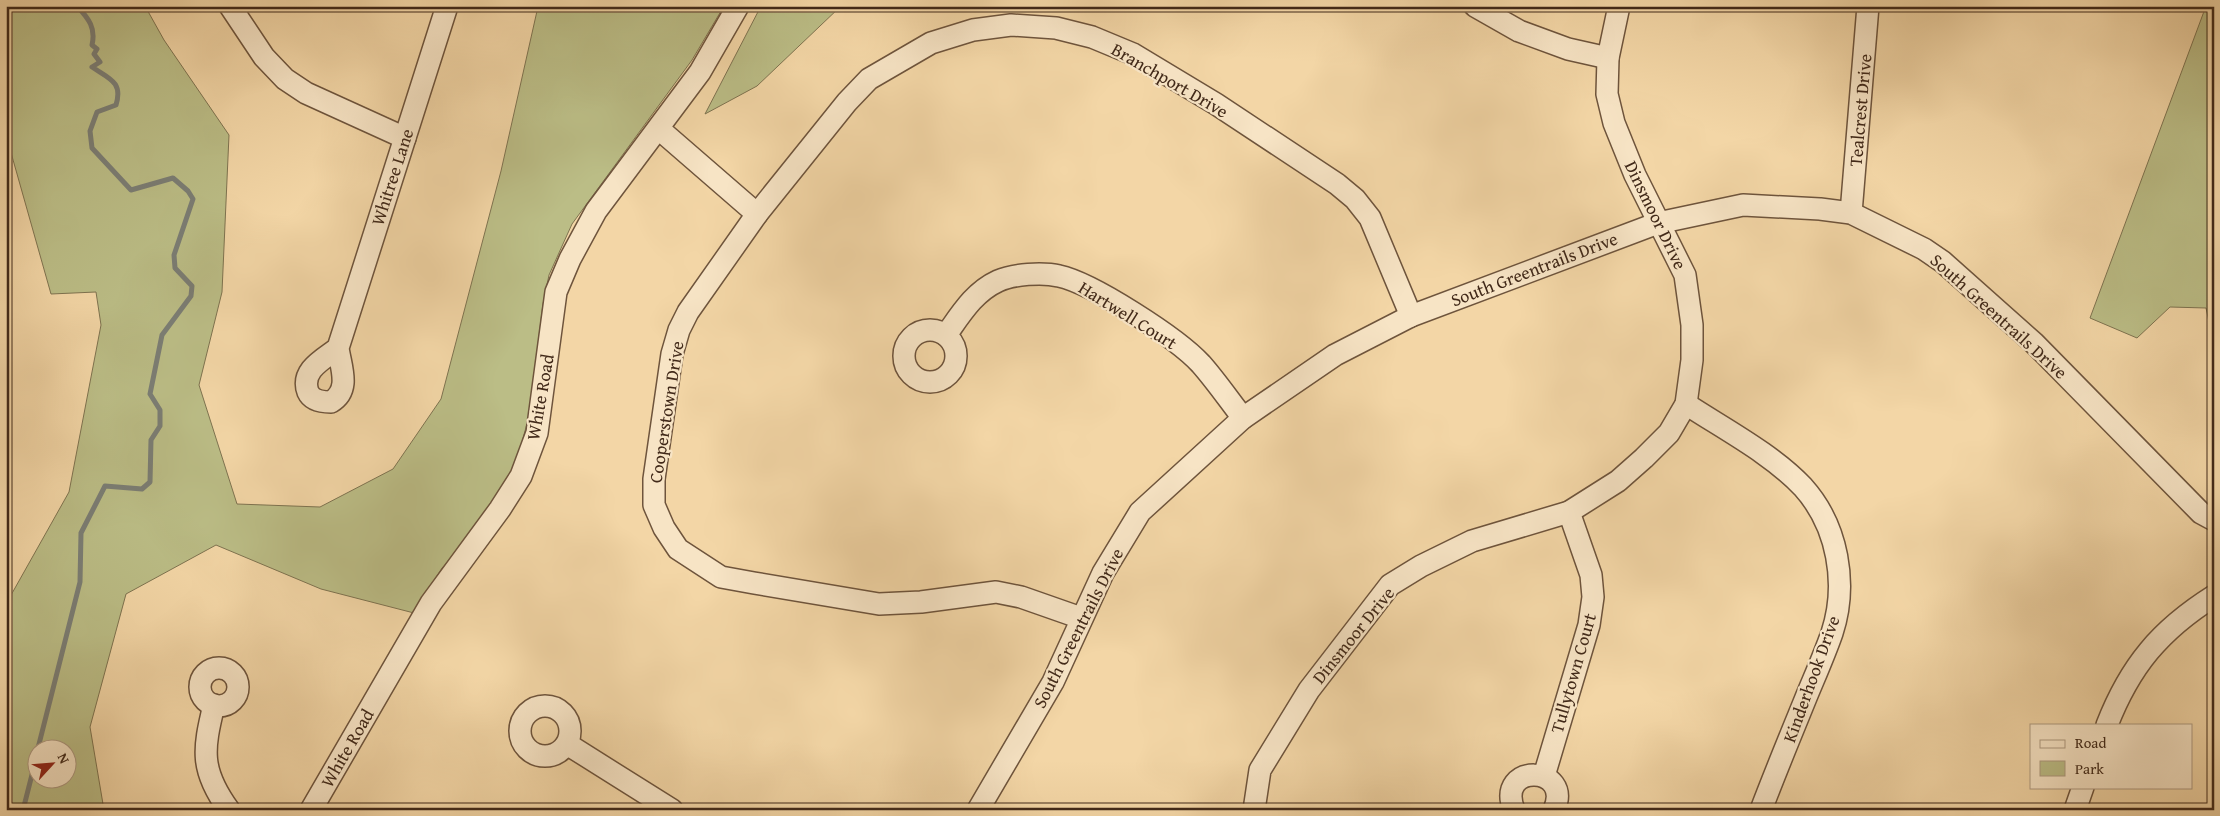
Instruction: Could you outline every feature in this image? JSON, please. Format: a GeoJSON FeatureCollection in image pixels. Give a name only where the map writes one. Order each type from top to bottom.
{"type":"FeatureCollection","features":[{"type":"Feature","properties":{"kind":"street"},"geometry":{"type":"LineString","coordinates":[[230,6],[264,57],[285,79],[306,93],[405,138]]}},
{"type":"Feature","properties":{"kind":"street","name":"Whitree Lane"},"geometry":{"type":"LineString","coordinates":[[338,348],[447,6]]}},
{"type":"Feature","properties":{"kind":"street","name":"White Road"},"geometry":{"type":"LineString","coordinates":[[311,810],[431,603],[500,509],[521,476],[537,433],[556,292],[570,259],[596,211],[700,72],[738,6]]}},
{"type":"Feature","properties":{"kind":"street"},"geometry":{"type":"LineString","coordinates":[[1475,6],[1519,31],[1568,49],[1608,58]]}},
{"type":"Feature","properties":{"kind":"street","name":"Dinsmoor Drive"},"geometry":{"type":"LineString","coordinates":[[1254,810],[1260,770],[1309,690],[1390,585],[1421,566],[1472,541],[1569,512],[1618,481],[1644,458],[1669,433],[1686,404],[1692,360],[1692,325],[1685,275],[1658,223],[1614,123],[1607,94],[1608,58],[1619,6]]}},
{"type":"Feature","properties":{"kind":"street","name":"Tealcrest Drive"},"geometry":{"type":"LineString","coordinates":[[1851,213],[1868,6]]}},
{"type":"Feature","properties":{"kind":"street","name":"Branchport Drive"},"geometry":{"type":"LineString","coordinates":[[757,214],[847,102],[869,79],[892,64],[931,43],[973,30],[1011,25],[1056,28],[1092,37],[1133,54],[1216,104],[1337,184],[1354,199],[1370,218],[1412,316]]}},
{"type":"Feature","properties":{"kind":"street"},"geometry":{"type":"LineString","coordinates":[[659,129],[757,214]]}},
{"type":"Feature","properties":{"kind":"street","name":"South Greentrails Drive"},"geometry":{"type":"LineString","coordinates":[[978,810],[1053,682],[1103,573],[1140,512],[1243,418],[1335,355],[1412,316],[1658,223],[1743,205],[1851,213],[1909,241],[1943,262],[2034,343],[2201,513],[2214,520]]}},
{"type":"Feature","properties":{"kind":"street","name":"Cooperstown Drive"},"geometry":{"type":"LineString","coordinates":[[757,214],[688,312],[679,330],[672,354],[654,479],[654,505],[664,528],[678,549],[721,576],[754,583],[879,604],[921,602],[996,592],[1021,597],[1081,618]]}},
{"type":"Feature","properties":{"kind":"street","name":"Hartwell Court"},"geometry":{"type":"LineString","coordinates":[[946,335],[974,297],[999,280],[1033,274],[1059,276],[1089,287],[1164,333],[1200,363],[1243,418]]}},
{"type":"Feature","properties":{"kind":"street","name":"Kinderhook Drive"},"geometry":{"type":"LineString","coordinates":[[1686,404],[1781,467],[1803,488],[1820,510],[1832,534],[1838,567],[1840,599],[1832,632],[1761,810]]}},
{"type":"Feature","properties":{"kind":"street","name":"Tullytown Court"},"geometry":{"type":"LineString","coordinates":[[1544,776],[1589,625],[1593,598],[1591,575],[1569,512]]}},
{"type":"Feature","properties":{"kind":"street"},"geometry":{"type":"LineString","coordinates":[[2107,724],[2118,698],[2137,664],[2185,614],[2214,596]]}},
{"type":"Feature","properties":{"kind":"street"},"geometry":{"type":"LineString","coordinates":[[214,705],[205,741],[206,763],[212,781],[230,810]]}},
{"type":"Feature","properties":{"kind":"street"},"geometry":{"type":"LineString","coordinates":[[567,744],[672,810]]}},
{"type":"Feature","properties":{"kind":"street"},"geometry":{"type":"LineString","coordinates":[[1514,810],[1511,794],[1518,780],[1533,774],[1544,776],[1555,787],[1557,803],[1554,810]]}},
{"type":"Feature","properties":{"kind":"street"},"geometry":{"type":"LineString","coordinates":[[2075,810],[2083,788]]}},
{"type":"Feature","properties":{"kind":"green space"},"geometry":{"type":"Polygon","coordinates":[[[6,6],[145,6],[164,40],[229,135],[222,292],[199,385],[237,504],[320,507],[393,469],[441,399],[501,171],[537,11],[545,6],[724,6],[692,60],[572,224],[549,275],[543,304],[529,416],[517,461],[500,496],[470,538],[442,568],[414,613],[321,589],[216,545],[126,594],[90,727],[104,810],[6,810],[6,604],[69,492],[101,325],[96,292],[51,294],[6,135],[6,6]]]}},
{"type":"Feature","properties":{"kind":"green space"},"geometry":{"type":"Polygon","coordinates":[[[761,6],[841,6],[757,86],[705,114],[761,6]]]}},
{"type":"Feature","properties":{"kind":"green space"},"geometry":{"type":"Polygon","coordinates":[[[2206,6],[2214,6],[2214,345],[2206,308],[2170,307],[2137,338],[2090,318],[2206,6]]]}},
{"type":"Feature","properties":{"kind":"waterway"},"geometry":{"type":"LineString","coordinates":[[41,738],[80,582],[81,533],[105,486],[142,489],[150,482],[151,440],[160,426],[160,410],[150,394],[162,335],[191,296],[192,286],[175,268],[174,255],[193,199],[188,191],[173,178],[131,190],[92,148],[90,131],[97,112],[116,105],[118,91],[109,78],[92,67],[100,62],[94,54],[97,49],[92,45],[93,34],[90,24],[77,6]]}},
{"type":"Feature","properties":{"kind":"waterway"},"geometry":{"type":"LineString","coordinates":[[23,810],[29,788]]}}]}
